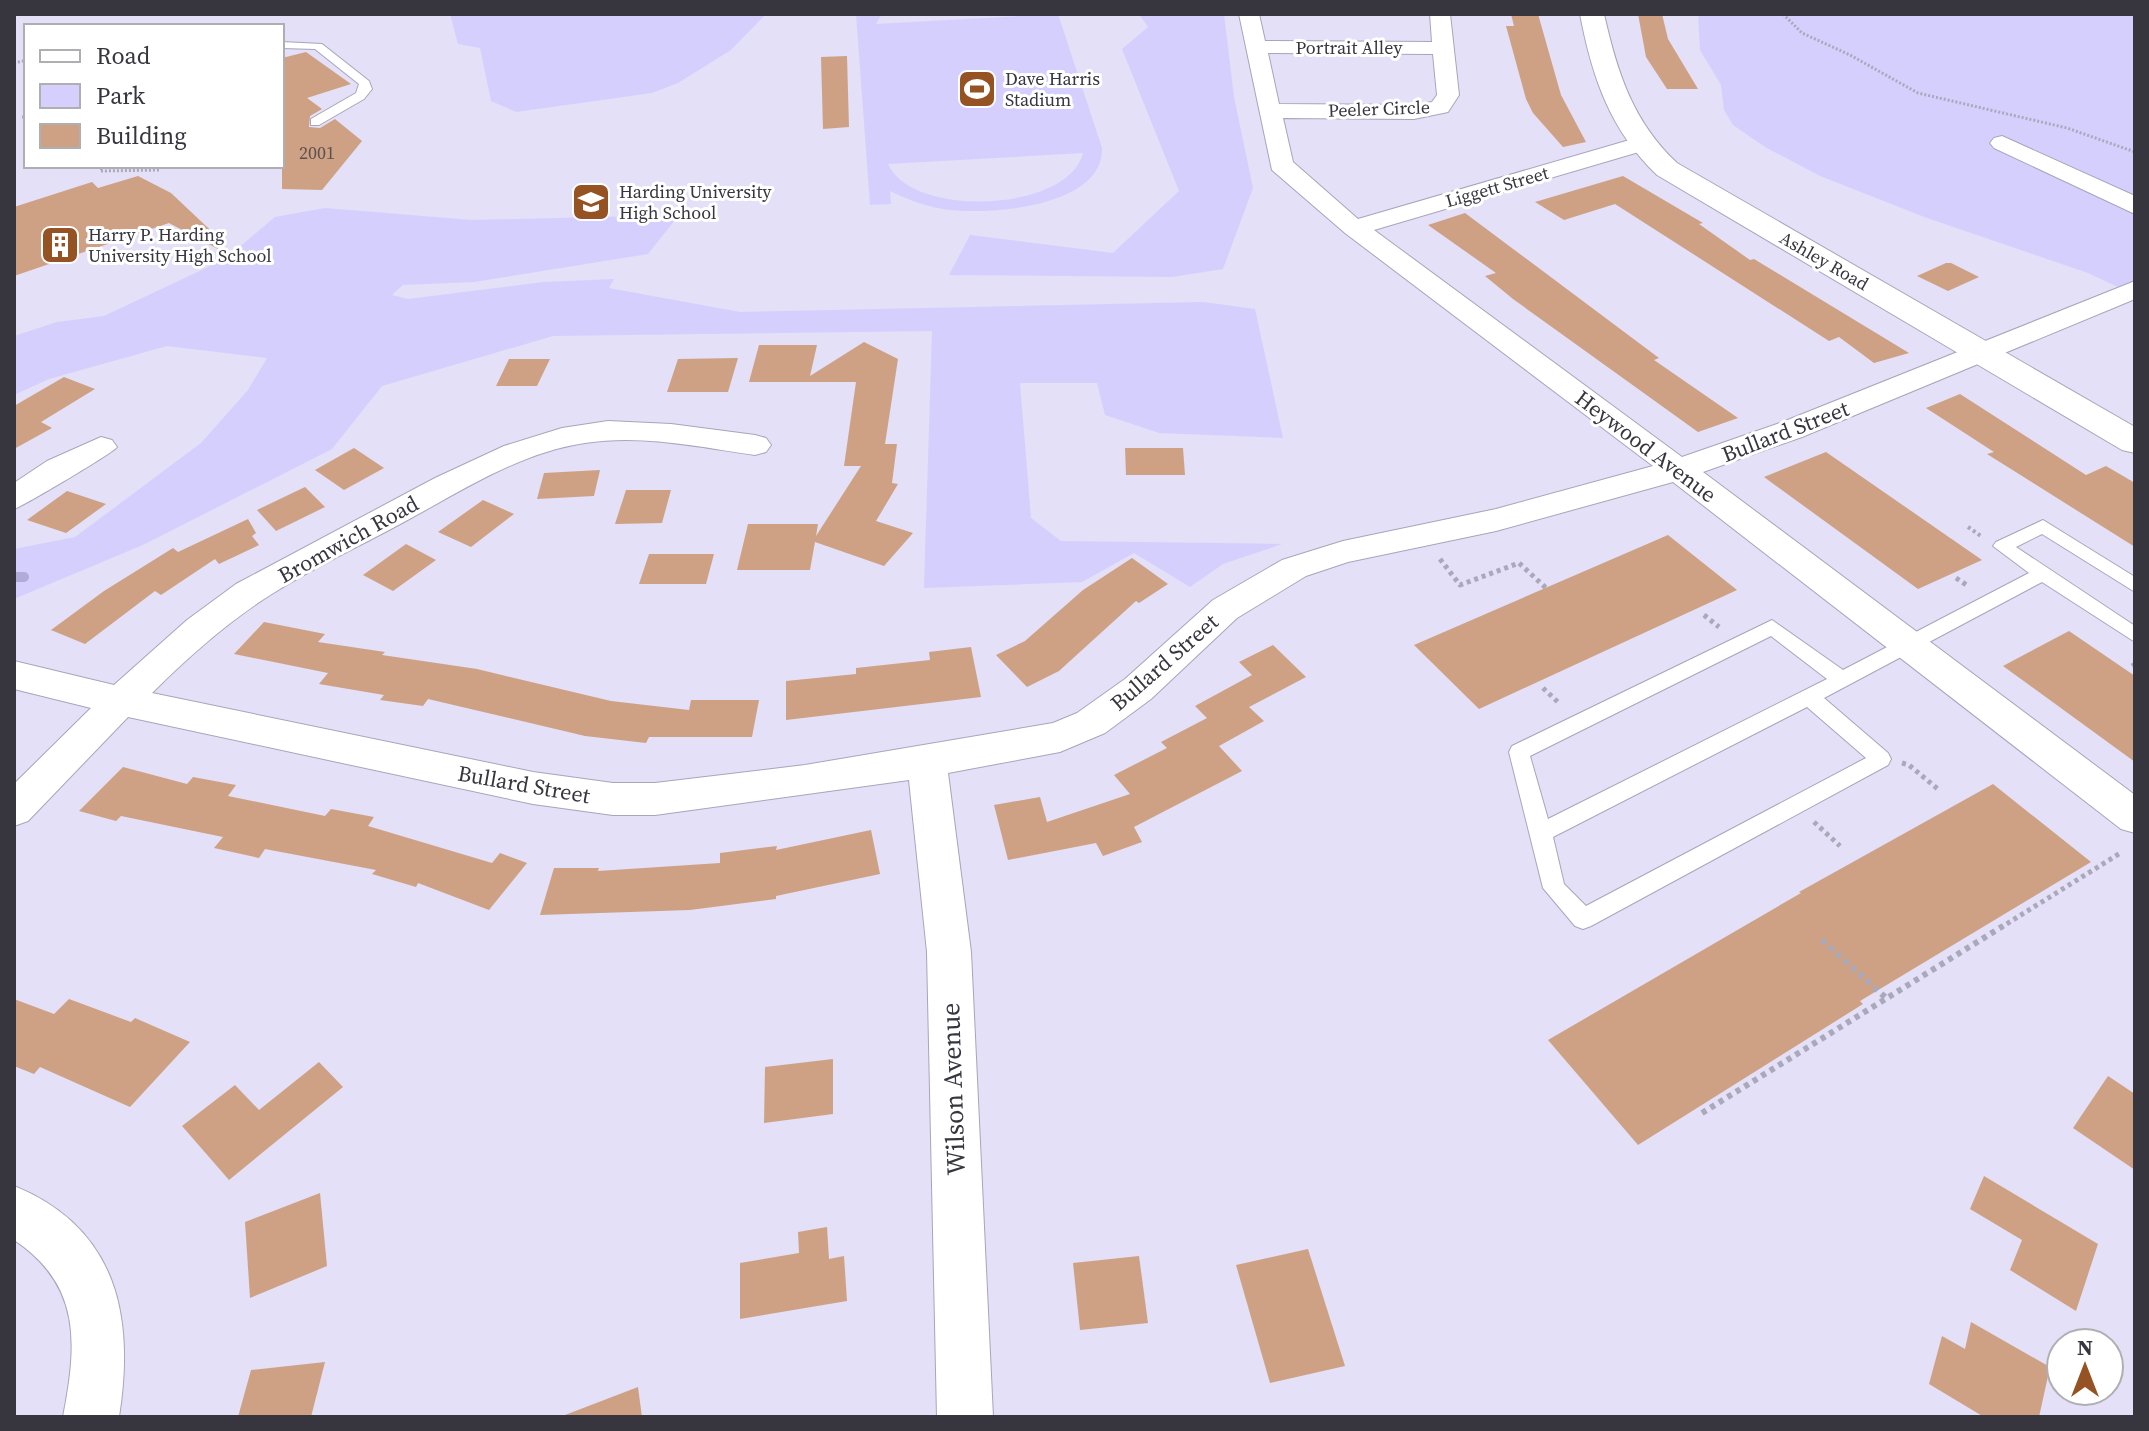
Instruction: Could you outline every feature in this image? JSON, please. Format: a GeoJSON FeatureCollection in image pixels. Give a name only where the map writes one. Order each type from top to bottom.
{"type":"FeatureCollection","features":[{"type":"Feature","properties":{"kind":"street","name":"Heywood Avenue"},"geometry":{"type":"LineString","coordinates":[[1249,14],[1281,165],[1354,228],[2135,817]]}},
{"type":"Feature","properties":{"kind":"street","name":"Peeler Circle"},"geometry":{"type":"LineString","coordinates":[[1269,111],[1414,112],[1435,109],[1447,101],[1448,95],[1440,14]]}},
{"type":"Feature","properties":{"kind":"street","name":"Ashley Road"},"geometry":{"type":"LineString","coordinates":[[1592,14],[1614,93],[1627,125],[1641,144],[1667,169],[2135,442]]}},
{"type":"Feature","properties":{"kind":"street","name":"Portrait Alley"},"geometry":{"type":"LineString","coordinates":[[1255,47],[1443,48]]}},
{"type":"Feature","properties":{"kind":"street"},"geometry":{"type":"LineString","coordinates":[[2002,143],[2135,206]]}},
{"type":"Feature","properties":{"kind":"street","name":"Liggett Street"},"geometry":{"type":"LineString","coordinates":[[1354,228],[1641,144]]}},
{"type":"Feature","properties":{"kind":"street","name":"Bullard Street"},"geometry":{"type":"LineString","coordinates":[[14,675],[121,701],[533,788],[613,799],[655,799],[927,762],[1060,737],[1091,723],[1138,689],[1225,609],[1294,568],[1343,552],[1496,520],[1678,470],[1791,430],[2135,289]]}},
{"type":"Feature","properties":{"kind":"street","name":"Bromwich Road"},"geometry":{"type":"LineString","coordinates":[[14,810],[121,701],[188,639],[232,604],[501,458],[556,439],[611,430],[662,431],[755,445]]}},
{"type":"Feature","properties":{"kind":"street"},"geometry":{"type":"LineString","coordinates":[[14,498],[58,468],[101,447]]}},
{"type":"Feature","properties":{"kind":"street","name":"Wilson Avenue"},"geometry":{"type":"LineString","coordinates":[[927,762],[949,952],[965,1417]]}},
{"type":"Feature","properties":{"kind":"street"},"geometry":{"type":"LineString","coordinates":[[14,1211],[51,1236],[83,1275],[99,1320],[100,1372],[91,1417]]}},
{"type":"Feature","properties":{"kind":"lane"},"geometry":{"type":"LineString","coordinates":[[284,45],[318,46],[365,83],[366,89],[360,96],[315,122]]}},
{"type":"Feature","properties":{"kind":"lane"},"geometry":{"type":"LineString","coordinates":[[2135,586],[2043,526],[2002,546],[2135,635]]}},
{"type":"Feature","properties":{"kind":"lane"},"geometry":{"type":"LineString","coordinates":[[1541,833],[1843,680],[2042,574]]}},
{"type":"Feature","properties":{"kind":"lane"},"geometry":{"type":"LineString","coordinates":[[1809,697],[1881,759],[1583,919],[1554,888],[1519,752],[1772,627],[1843,680]]}},
{"type":"Feature","properties":{"kind":"path"},"geometry":{"type":"LineString","coordinates":[[1783,14],[1802,33],[1850,55],[1918,93],[2067,128],[2135,152]]}},
{"type":"Feature","properties":{"kind":"path"},"geometry":{"type":"LineString","coordinates":[[14,63],[23,61]]}},
{"type":"Feature","properties":{"kind":"path"},"geometry":{"type":"LineString","coordinates":[[103,168],[100,171],[160,170]]}},
{"type":"Feature","properties":{"kind":"path"},"geometry":{"type":"LineString","coordinates":[[1439,558],[1460,585],[1519,563],[1546,588]]}},
{"type":"Feature","properties":{"kind":"path"},"geometry":{"type":"LineString","coordinates":[[1881,759],[1909,765],[1939,790]]}},
{"type":"Feature","properties":{"kind":"path"},"geometry":{"type":"LineString","coordinates":[[1702,1113],[2122,852]]}},
{"type":"Feature","properties":{"kind":"path"},"geometry":{"type":"LineString","coordinates":[[1822,940],[1886,998]]}},
{"type":"Feature","properties":{"kind":"green space"},"geometry":{"type":"Polygon","coordinates":[[[450,14],[766,14],[731,50],[678,83],[652,93],[516,112],[491,101],[480,48],[458,44],[450,14]]]}},
{"type":"Feature","properties":{"kind":"green space"},"geometry":{"type":"Polygon","coordinates":[[[856,14],[882,14],[876,24],[1058,14],[1102,148],[1097,168],[1084,184],[1064,196],[1012,209],[943,209],[890,191],[891,204],[870,205],[856,14]],[[1083,153],[888,164],[902,181],[926,194],[956,200],[988,201],[1021,197],[1049,188],[1071,173],[1083,153]]]}},
{"type":"Feature","properties":{"kind":"green space"},"geometry":{"type":"Polygon","coordinates":[[[1139,14],[1224,14],[1234,97],[1253,188],[1223,269],[1172,277],[949,275],[970,235],[1113,253],[1179,191],[1122,49],[1148,27],[1139,14]]]}},
{"type":"Feature","properties":{"kind":"green space"},"geometry":{"type":"Polygon","coordinates":[[[1698,14],[2135,14],[2135,295],[2088,273],[1927,218],[1820,176],[1765,147],[1733,125],[1724,110],[1721,85],[1700,50],[1698,14]]]}},
{"type":"Feature","properties":{"kind":"green space"},"geometry":{"type":"Polygon","coordinates":[[[325,208],[472,220],[679,215],[648,254],[474,282],[403,285],[392,295],[408,299],[544,282],[614,279],[609,288],[740,312],[1203,302],[1255,309],[1283,438],[1159,433],[1105,415],[1097,383],[1020,383],[1031,518],[1061,541],[1282,544],[1223,564],[1190,587],[1134,553],[1082,582],[924,588],[932,331],[553,336],[382,386],[332,449],[145,544],[14,599],[14,549],[75,537],[201,443],[248,390],[267,358],[167,346],[49,379],[14,395],[14,336],[57,322],[104,316],[225,259],[275,217],[325,208]]]}},
{"type":"Feature","properties":{"kind":"building"},"geometry":{"type":"Polygon","coordinates":[[[1511,14],[1538,14],[1561,95],[1586,142],[1563,147],[1533,113],[1526,99],[1506,26],[1514,26],[1511,14]]]}},
{"type":"Feature","properties":{"kind":"building"},"geometry":{"type":"Polygon","coordinates":[[[1638,14],[1662,14],[1668,39],[1698,89],[1667,89],[1646,57],[1638,14]]]}},
{"type":"Feature","properties":{"kind":"building"},"geometry":{"type":"Polygon","coordinates":[[[306,52],[351,84],[307,98],[322,109],[310,116],[309,127],[320,128],[335,119],[362,141],[322,190],[282,189],[284,58],[306,52]]]}},
{"type":"Feature","properties":{"kind":"building"},"geometry":{"type":"Polygon","coordinates":[[[847,56],[849,127],[823,129],[821,57],[847,56]]]}},
{"type":"Feature","properties":{"kind":"building","name":"Harry P. Harding University High School"},"geometry":{"type":"Polygon","coordinates":[[[138,176],[171,193],[223,242],[218,249],[169,223],[14,276],[14,207],[92,182],[98,188],[138,176]]]}},
{"type":"Feature","properties":{"kind":"building"},"geometry":{"type":"Polygon","coordinates":[[[1623,176],[1703,223],[1699,224],[1750,260],[1754,259],[1909,353],[1874,363],[1839,337],[1829,341],[1615,204],[1564,220],[1535,202],[1623,176]]]}},
{"type":"Feature","properties":{"kind":"building"},"geometry":{"type":"Polygon","coordinates":[[[1465,213],[1659,358],[1654,360],[1738,418],[1698,432],[1513,299],[1485,276],[1496,273],[1428,225],[1465,213]]]}},
{"type":"Feature","properties":{"kind":"building"},"geometry":{"type":"Polygon","coordinates":[[[1946,263],[1979,277],[1948,291],[1917,276],[1946,263]]]}},
{"type":"Feature","properties":{"kind":"building"},"geometry":{"type":"Polygon","coordinates":[[[864,342],[898,359],[885,444],[897,444],[892,483],[898,484],[876,521],[913,533],[884,566],[815,542],[810,570],[737,570],[748,524],[818,524],[816,536],[861,466],[844,466],[856,382],[749,382],[759,345],[817,345],[810,376],[864,342]]]}},
{"type":"Feature","properties":{"kind":"building"},"geometry":{"type":"Polygon","coordinates":[[[738,358],[728,392],[667,392],[678,359],[738,358]]]}},
{"type":"Feature","properties":{"kind":"building"},"geometry":{"type":"Polygon","coordinates":[[[509,359],[550,359],[537,386],[496,386],[509,359]]]}},
{"type":"Feature","properties":{"kind":"building"},"geometry":{"type":"Polygon","coordinates":[[[64,377],[95,389],[41,422],[52,428],[14,449],[14,406],[64,377]]]}},
{"type":"Feature","properties":{"kind":"building"},"geometry":{"type":"Polygon","coordinates":[[[1960,394],[2086,475],[2106,466],[2135,483],[2135,547],[1987,454],[1994,452],[1926,408],[1960,394]]]}},
{"type":"Feature","properties":{"kind":"building"},"geometry":{"type":"Polygon","coordinates":[[[354,448],[384,468],[344,490],[315,470],[354,448]]]}},
{"type":"Feature","properties":{"kind":"building"},"geometry":{"type":"Polygon","coordinates":[[[1125,448],[1183,448],[1185,475],[1126,475],[1125,448]]]}},
{"type":"Feature","properties":{"kind":"building"},"geometry":{"type":"Polygon","coordinates":[[[1826,452],[1982,560],[1918,589],[1764,477],[1826,452]]]}},
{"type":"Feature","properties":{"kind":"building"},"geometry":{"type":"Polygon","coordinates":[[[600,470],[594,496],[537,499],[544,473],[600,470]]]}},
{"type":"Feature","properties":{"kind":"building"},"geometry":{"type":"Polygon","coordinates":[[[305,487],[325,507],[276,531],[257,510],[305,487]]]}},
{"type":"Feature","properties":{"kind":"building"},"geometry":{"type":"Polygon","coordinates":[[[626,490],[671,490],[662,523],[615,524],[626,490]]]}},
{"type":"Feature","properties":{"kind":"building"},"geometry":{"type":"Polygon","coordinates":[[[67,491],[106,504],[66,533],[27,520],[67,491]]]}},
{"type":"Feature","properties":{"kind":"building"},"geometry":{"type":"Polygon","coordinates":[[[483,500],[514,514],[471,547],[438,532],[483,500]]]}},
{"type":"Feature","properties":{"kind":"building"},"geometry":{"type":"Polygon","coordinates":[[[248,519],[256,533],[252,536],[259,545],[219,564],[215,559],[161,595],[155,591],[85,644],[51,630],[104,591],[173,548],[178,552],[248,519]]]}},
{"type":"Feature","properties":{"kind":"building"},"geometry":{"type":"Polygon","coordinates":[[[1668,535],[1737,590],[1479,709],[1414,645],[1668,535]]]}},
{"type":"Feature","properties":{"kind":"building"},"geometry":{"type":"Polygon","coordinates":[[[406,544],[436,560],[393,591],[363,575],[406,544]]]}},
{"type":"Feature","properties":{"kind":"building"},"geometry":{"type":"Polygon","coordinates":[[[649,554],[714,554],[706,584],[639,584],[649,554]]]}},
{"type":"Feature","properties":{"kind":"building"},"geometry":{"type":"Polygon","coordinates":[[[1132,558],[1168,584],[1139,603],[1136,601],[1059,671],[1027,687],[996,655],[1025,641],[1083,590],[1132,558]]]}},
{"type":"Feature","properties":{"kind":"building"},"geometry":{"type":"Polygon","coordinates":[[[264,622],[325,634],[318,642],[477,669],[611,701],[689,710],[691,700],[759,700],[752,737],[649,737],[646,743],[585,736],[428,699],[423,706],[380,700],[384,695],[319,684],[328,673],[234,654],[264,622]]]}},
{"type":"Feature","properties":{"kind":"building"},"geometry":{"type":"Polygon","coordinates":[[[2069,631],[2135,676],[2135,762],[2003,666],[2069,631]]]}},
{"type":"Feature","properties":{"kind":"building"},"geometry":{"type":"Polygon","coordinates":[[[1273,645],[1306,677],[1249,707],[1264,721],[1219,746],[1242,771],[1134,827],[1142,842],[1103,856],[1096,843],[1008,860],[994,805],[1040,797],[1047,822],[1130,794],[1114,775],[1167,748],[1161,742],[1207,718],[1195,706],[1252,675],[1239,662],[1273,645]]]}},
{"type":"Feature","properties":{"kind":"building"},"geometry":{"type":"Polygon","coordinates":[[[971,647],[981,697],[786,720],[786,681],[856,674],[856,668],[930,660],[929,652],[971,647]]]}},
{"type":"Feature","properties":{"kind":"building"},"geometry":{"type":"Polygon","coordinates":[[[123,767],[187,784],[193,777],[236,785],[228,796],[325,816],[331,809],[374,817],[368,826],[492,863],[500,853],[527,863],[489,910],[418,883],[416,887],[372,874],[376,870],[265,849],[259,858],[214,848],[223,837],[121,816],[116,821],[79,811],[123,767]]]}},
{"type":"Feature","properties":{"kind":"building"},"geometry":{"type":"Polygon","coordinates":[[[1993,784],[2091,862],[1860,1001],[1863,1004],[1638,1145],[1548,1040],[1799,892],[1993,784]]]}},
{"type":"Feature","properties":{"kind":"building"},"geometry":{"type":"Polygon","coordinates":[[[871,830],[880,874],[776,896],[776,899],[690,910],[540,915],[554,868],[599,868],[598,871],[720,863],[720,853],[777,846],[776,850],[871,830]]]}},
{"type":"Feature","properties":{"kind":"building"},"geometry":{"type":"Polygon","coordinates":[[[14,999],[54,1014],[69,999],[131,1022],[135,1018],[190,1042],[130,1107],[40,1067],[34,1074],[14,1066],[14,999]]]}},
{"type":"Feature","properties":{"kind":"building"},"geometry":{"type":"Polygon","coordinates":[[[833,1059],[833,1114],[764,1123],[765,1067],[833,1059]]]}},
{"type":"Feature","properties":{"kind":"building"},"geometry":{"type":"Polygon","coordinates":[[[319,1062],[343,1087],[229,1180],[182,1126],[235,1085],[259,1110],[319,1062]]]}},
{"type":"Feature","properties":{"kind":"building"},"geometry":{"type":"Polygon","coordinates":[[[2108,1076],[2135,1094],[2135,1170],[2073,1128],[2108,1076]]]}},
{"type":"Feature","properties":{"kind":"building"},"geometry":{"type":"Polygon","coordinates":[[[1984,1176],[2098,1244],[2076,1311],[2010,1270],[2022,1240],[1970,1209],[1984,1176]]]}},
{"type":"Feature","properties":{"kind":"building"},"geometry":{"type":"Polygon","coordinates":[[[320,1193],[327,1266],[250,1298],[245,1222],[320,1193]]]}},
{"type":"Feature","properties":{"kind":"building"},"geometry":{"type":"Polygon","coordinates":[[[827,1227],[829,1259],[844,1256],[847,1301],[740,1319],[740,1263],[799,1253],[798,1232],[827,1227]]]}},
{"type":"Feature","properties":{"kind":"building"},"geometry":{"type":"Polygon","coordinates":[[[1308,1249],[1345,1366],[1270,1383],[1236,1265],[1308,1249]]]}},
{"type":"Feature","properties":{"kind":"building"},"geometry":{"type":"Polygon","coordinates":[[[1139,1256],[1148,1323],[1080,1330],[1073,1263],[1139,1256]]]}},
{"type":"Feature","properties":{"kind":"building"},"geometry":{"type":"Polygon","coordinates":[[[1971,1322],[2045,1364],[2045,1390],[2039,1417],[1984,1417],[1929,1384],[1942,1336],[1965,1349],[1971,1322]]]}},
{"type":"Feature","properties":{"kind":"building"},"geometry":{"type":"Polygon","coordinates":[[[325,1362],[311,1417],[238,1417],[251,1370],[325,1362]]]}},
{"type":"Feature","properties":{"kind":"building"},"geometry":{"type":"Polygon","coordinates":[[[638,1387],[642,1417],[565,1417],[565,1415],[638,1387]]]}},
{"type":"Feature","properties":{"kind":"waterway"},"geometry":{"type":"LineString","coordinates":[[14,577],[24,577]]}},
{"type":"Feature","properties":{"kind":"place","name":"Dave Harris Stadium"},"geometry":{"type":"Point","coordinates":[977,89]}},
{"type":"Feature","properties":{"kind":"place","name":"Harding University High School"},"geometry":{"type":"Point","coordinates":[591,202]}},
{"type":"Feature","properties":{"kind":"place","name":"Harry P. Harding University High School"},"geometry":{"type":"Point","coordinates":[60,245]}}]}
